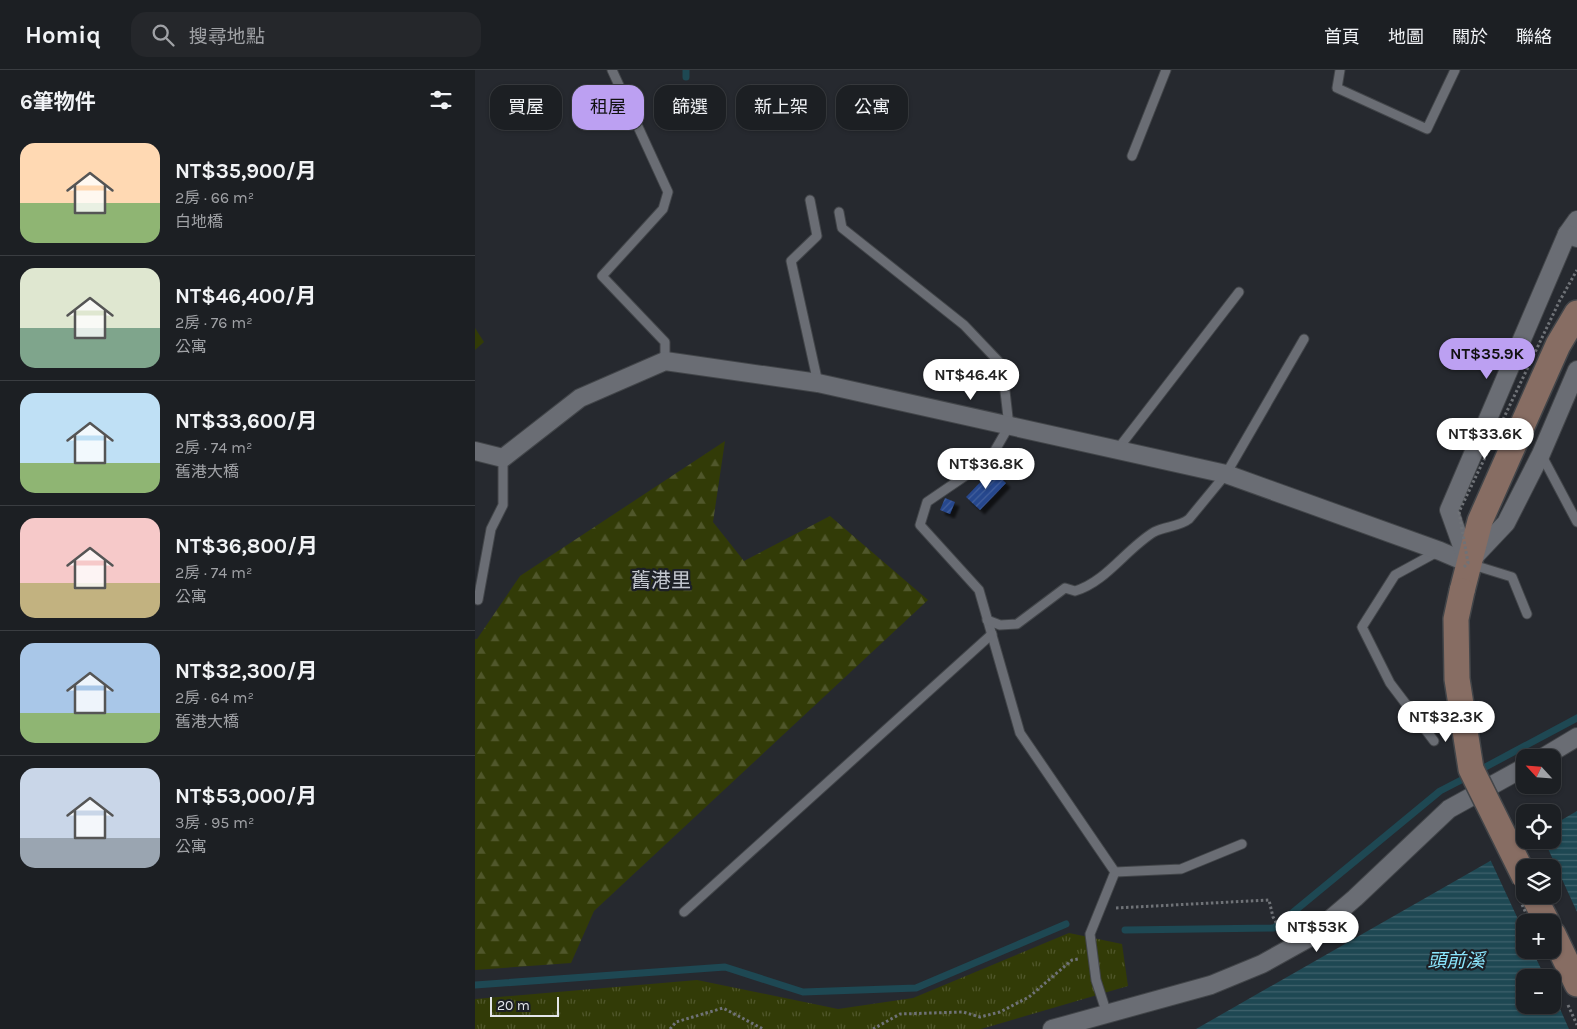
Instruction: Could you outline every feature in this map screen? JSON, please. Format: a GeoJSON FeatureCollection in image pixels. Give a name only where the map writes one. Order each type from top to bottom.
{"type":"FeatureCollection","features":[{"type":"Feature","properties":{"kind":"main road"},"geometry":{"type":"LineString","coordinates":[[1516,860],[1471,769],[1457,679],[1456,619],[1468,563],[1480,522],[1558,345],[1577,313]]}},
{"type":"Feature","properties":{"kind":"main road"},"geometry":{"type":"LineString","coordinates":[[1561,951],[1577,984]]}},
{"type":"Feature","properties":{"kind":"street"},"geometry":{"type":"LineString","coordinates":[[1468,563],[1449,510],[1574,231]]}},
{"type":"Feature","properties":{"kind":"street"},"geometry":{"type":"LineString","coordinates":[[475,451],[503,458],[580,398],[665,361],[818,382],[1226,474],[1440,551],[1468,563]]}},
{"type":"Feature","properties":{"kind":"street"},"geometry":{"type":"LineString","coordinates":[[1468,563],[1506,523],[1541,454],[1577,370]]}},
{"type":"Feature","properties":{"kind":"street"},"geometry":{"type":"LineString","coordinates":[[1557,749],[1577,737]]}},
{"type":"Feature","properties":{"kind":"street"},"geometry":{"type":"LineString","coordinates":[[1051,1029],[1211,985],[1262,964],[1307,939],[1355,898],[1449,808],[1516,772]]}},
{"type":"Feature","properties":{"kind":"lane"},"geometry":{"type":"LineString","coordinates":[[612,70],[668,192],[663,210],[602,276],[665,342],[665,361]]}},
{"type":"Feature","properties":{"kind":"lane"},"geometry":{"type":"LineString","coordinates":[[1132,156],[1166,70]]}},
{"type":"Feature","properties":{"kind":"lane"},"geometry":{"type":"LineString","coordinates":[[1340,70],[1337,88],[1427,129],[1455,70]]}},
{"type":"Feature","properties":{"kind":"lane"},"geometry":{"type":"LineString","coordinates":[[809,200],[817,236],[791,261],[818,382]]}},
{"type":"Feature","properties":{"kind":"lane"},"geometry":{"type":"LineString","coordinates":[[839,212],[842,228],[964,325],[1002,365],[1009,426],[990,459],[927,502],[920,525],[979,590],[1020,733],[1115,872]]}},
{"type":"Feature","properties":{"kind":"lane"},"geometry":{"type":"LineString","coordinates":[[1117,450],[1239,292]]}},
{"type":"Feature","properties":{"kind":"lane"},"geometry":{"type":"LineString","coordinates":[[987,620],[1000,625],[1017,624],[1065,588],[1075,591],[1093,582],[1152,533],[1164,527],[1183,524],[1226,474],[1304,339]]}},
{"type":"Feature","properties":{"kind":"lane"},"geometry":{"type":"LineString","coordinates":[[1541,454],[1577,522]]}},
{"type":"Feature","properties":{"kind":"lane"},"geometry":{"type":"LineString","coordinates":[[479,600],[491,529],[503,505],[503,458]]}},
{"type":"Feature","properties":{"kind":"lane"},"geometry":{"type":"LineString","coordinates":[[1434,741],[1390,684],[1362,627],[1395,575],[1440,551]]}},
{"type":"Feature","properties":{"kind":"lane"},"geometry":{"type":"LineString","coordinates":[[1468,563],[1512,577],[1527,614]]}},
{"type":"Feature","properties":{"kind":"lane"},"geometry":{"type":"LineString","coordinates":[[685,912],[991,634]]}},
{"type":"Feature","properties":{"kind":"lane"},"geometry":{"type":"LineString","coordinates":[[1115,872],[1181,870],[1242,844]]}},
{"type":"Feature","properties":{"kind":"lane"},"geometry":{"type":"LineString","coordinates":[[1107,1014],[1096,980],[1090,934],[1115,872]]}},
{"type":"Feature","properties":{"kind":"path"},"geometry":{"type":"LineString","coordinates":[[1101,909],[1269,900],[1273,917]]}},
{"type":"Feature","properties":{"kind":"path"},"geometry":{"type":"LineString","coordinates":[[873,1029],[900,1014],[963,1012],[980,1017],[1000,1012],[1029,997],[1073,960],[1092,953]]}},
{"type":"Feature","properties":{"kind":"path"},"geometry":{"type":"LineString","coordinates":[[670,1029],[676,1022],[723,1008],[763,1029]]}},
{"type":"Feature","properties":{"kind":"green space"},"geometry":{"type":"Polygon","coordinates":[[[475,328],[484,342],[475,350],[475,328]]]}},
{"type":"Feature","properties":{"kind":"green space"},"geometry":{"type":"Polygon","coordinates":[[[725,441],[713,522],[744,561],[830,516],[928,600],[594,911],[571,963],[475,970],[475,639],[477,639],[520,576],[725,441]]]}},
{"type":"Feature","properties":{"kind":"green space"},"geometry":{"type":"Polygon","coordinates":[[[1069,933],[1122,944],[1128,986],[981,1029],[475,1029],[475,999],[697,980],[838,1009],[913,998],[1069,933]]]}},
{"type":"Feature","properties":{"kind":"water","name":"頭前溪"},"geometry":{"type":"Polygon","coordinates":[[[1577,811],[1577,1029],[1196,1029],[1516,846],[1516,849],[1561,849],[1561,820],[1577,811]]]}},
{"type":"Feature","properties":{"kind":"pier"},"geometry":{"type":"Polygon","coordinates":[[[1516,843],[1516,849],[1548,849],[1553,859],[1516,859],[1516,904],[1561,904],[1561,877],[1577,912],[1577,1029],[1569,1029],[1561,1011],[1561,969],[1541,969],[1536,959],[1561,959],[1561,914],[1516,915],[1490,859],[1516,843]]]}},
{"type":"Feature","properties":{"kind":"building"},"geometry":{"type":"Polygon","coordinates":[[[992,470],[1006,483],[980,510],[966,497],[992,470]]]}},
{"type":"Feature","properties":{"kind":"building"},"geometry":{"type":"Polygon","coordinates":[[[945,498],[955,502],[950,514],[940,510],[945,498]]]}},
{"type":"Feature","properties":{"kind":"waterway"},"geometry":{"type":"LineString","coordinates":[[686,70],[686,77]]}},
{"type":"Feature","properties":{"kind":"waterway"},"geometry":{"type":"LineString","coordinates":[[1478,771],[1577,718]]}},
{"type":"Feature","properties":{"kind":"waterway"},"geometry":{"type":"LineString","coordinates":[[1125,930],[1274,928],[1440,791],[1469,776]]}},
{"type":"Feature","properties":{"kind":"waterway"},"geometry":{"type":"LineString","coordinates":[[475,985],[725,967],[803,992],[916,988],[1066,924]]}},
{"type":"Feature","properties":{"kind":"district","name":"舊港里"},"geometry":{"type":"Point","coordinates":[661,580]}}]}
